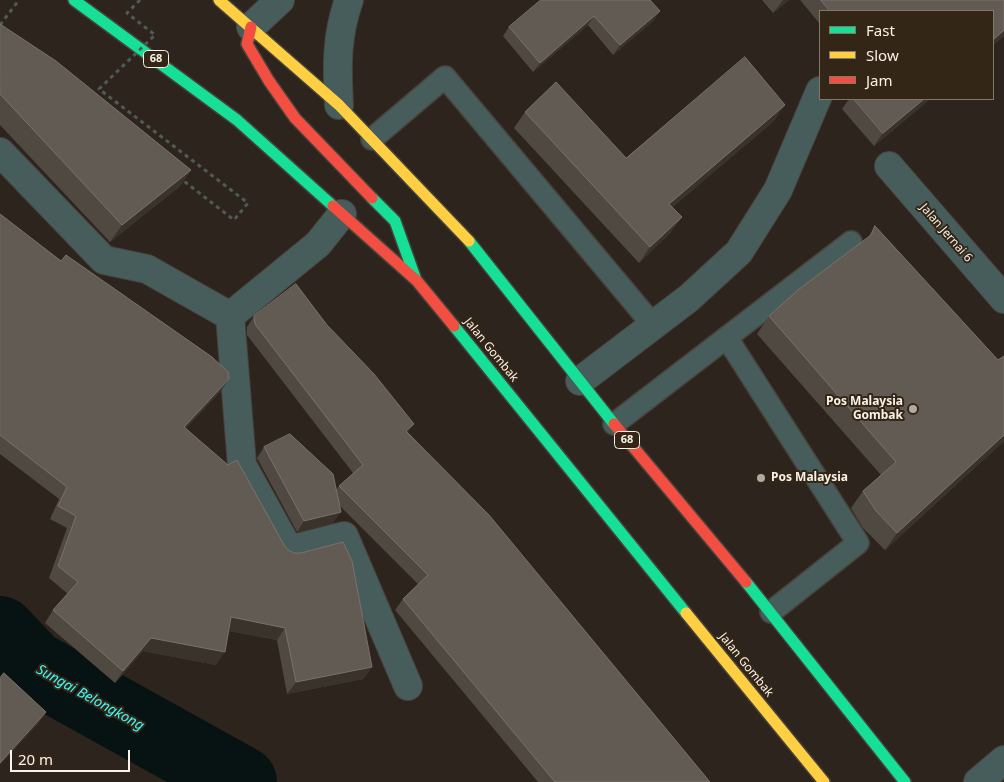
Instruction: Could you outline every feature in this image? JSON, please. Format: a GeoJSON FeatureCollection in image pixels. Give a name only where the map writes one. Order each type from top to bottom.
{"type":"FeatureCollection","features":[{"type":"Feature","properties":{"kind":"main road","name":"Jalan Gombak"},"geometry":{"type":"LineString","coordinates":[[74,0],[238,120],[417,281],[824,782]]}},
{"type":"Feature","properties":{"kind":"main road","name":"68"},"geometry":{"type":"LineString","coordinates":[[219,0],[339,105],[466,238],[614,424],[771,612],[906,782]]}},
{"type":"Feature","properties":{"kind":"main road"},"geometry":{"type":"LineString","coordinates":[[251,27],[247,44],[269,81],[295,118],[395,221],[417,281]]}},
{"type":"Feature","properties":{"kind":"street"},"geometry":{"type":"LineString","coordinates":[[251,27],[280,0]]}},
{"type":"Feature","properties":{"kind":"street"},"geometry":{"type":"LineString","coordinates":[[339,105],[337,64],[341,21],[349,0]]}},
{"type":"Feature","properties":{"kind":"street"},"geometry":{"type":"LineString","coordinates":[[580,381],[688,298],[739,252],[778,190],[819,93]]}},
{"type":"Feature","properties":{"kind":"street"},"geometry":{"type":"LineString","coordinates":[[0,152],[104,260],[147,269],[230,316]]}},
{"type":"Feature","properties":{"kind":"street","name":"Jalan Jernai 6"},"geometry":{"type":"LineString","coordinates":[[889,166],[1004,299]]}},
{"type":"Feature","properties":{"kind":"street"},"geometry":{"type":"LineString","coordinates":[[230,316],[318,244],[342,214]]}},
{"type":"Feature","properties":{"kind":"street"},"geometry":{"type":"LineString","coordinates":[[230,316],[242,466],[289,550],[344,536],[408,686]]}},
{"type":"Feature","properties":{"kind":"street"},"geometry":{"type":"LineString","coordinates":[[978,782],[1004,760]]}},
{"type":"Feature","properties":{"kind":"lane"},"geometry":{"type":"LineString","coordinates":[[372,139],[445,77],[653,325]]}},
{"type":"Feature","properties":{"kind":"lane"},"geometry":{"type":"LineString","coordinates":[[614,424],[851,242]]}},
{"type":"Feature","properties":{"kind":"lane"},"geometry":{"type":"LineString","coordinates":[[727,338],[858,543],[771,612]]}},
{"type":"Feature","properties":{"kind":"path"},"geometry":{"type":"LineString","coordinates":[[0,26],[19,0]]}},
{"type":"Feature","properties":{"kind":"path"},"geometry":{"type":"LineString","coordinates":[[140,0],[126,13],[155,35],[99,89],[248,203],[234,220],[180,178]]}},
{"type":"Feature","properties":{"kind":"building"},"geometry":{"type":"Polygon","coordinates":[[[541,0],[650,0],[660,11],[620,45],[594,16],[540,63],[509,27],[541,0]]]}},
{"type":"Feature","properties":{"kind":"building"},"geometry":{"type":"Polygon","coordinates":[[[821,0],[1004,0],[1004,30],[994,39],[994,10],[829,10],[821,0]]]}},
{"type":"Feature","properties":{"kind":"building"},"geometry":{"type":"Polygon","coordinates":[[[0,24],[56,61],[191,170],[122,225],[0,94],[0,24]]]}},
{"type":"Feature","properties":{"kind":"building"},"geometry":{"type":"Polygon","coordinates":[[[745,57],[785,105],[669,204],[682,217],[650,247],[525,112],[556,82],[626,158],[745,57]]]}},
{"type":"Feature","properties":{"kind":"building"},"geometry":{"type":"Polygon","coordinates":[[[855,100],[923,100],[883,133],[855,100]]]}},
{"type":"Feature","properties":{"kind":"building"},"geometry":{"type":"Polygon","coordinates":[[[0,214],[61,261],[66,255],[212,357],[228,372],[229,379],[184,427],[228,465],[237,460],[288,550],[294,553],[301,553],[343,542],[352,561],[372,667],[296,682],[285,628],[231,617],[225,652],[151,638],[123,671],[53,610],[78,582],[58,566],[76,516],[58,506],[67,487],[0,435],[0,214]]]}},
{"type":"Feature","properties":{"kind":"building","name":"Pos Malaysia Gombak"},"geometry":{"type":"Polygon","coordinates":[[[875,226],[998,360],[1004,356],[1004,435],[897,533],[876,511],[863,491],[896,462],[769,316],[798,290],[871,235],[875,226]]]}},
{"type":"Feature","properties":{"kind":"building"},"geometry":{"type":"Polygon","coordinates":[[[296,284],[327,325],[374,374],[414,424],[406,431],[489,515],[710,782],[555,782],[403,599],[428,575],[339,486],[363,465],[255,324],[254,316],[296,284]]]}},
{"type":"Feature","properties":{"kind":"building"},"geometry":{"type":"Polygon","coordinates":[[[290,434],[333,474],[341,512],[304,521],[264,447],[290,434]]]}},
{"type":"Feature","properties":{"kind":"building"},"geometry":{"type":"Polygon","coordinates":[[[4,673],[46,712],[0,763],[0,678],[4,673]]]}},
{"type":"Feature","properties":{"kind":"waterway","name":"Sungai Belongkong"},"geometry":{"type":"LineString","coordinates":[[0,632],[32,666],[241,782]]}},
{"type":"Feature","properties":{"kind":"traffic: fast"},"geometry":{"type":"LineString","coordinates":[[74,0],[237,120],[333,206]]}},
{"type":"Feature","properties":{"kind":"traffic: fast"},"geometry":{"type":"LineString","coordinates":[[372,198],[395,221],[415,277]]}},
{"type":"Feature","properties":{"kind":"traffic: fast"},"geometry":{"type":"LineString","coordinates":[[469,241],[614,424]]}},
{"type":"Feature","properties":{"kind":"traffic: fast"},"geometry":{"type":"LineString","coordinates":[[454,326],[686,613]]}},
{"type":"Feature","properties":{"kind":"traffic: fast"},"geometry":{"type":"LineString","coordinates":[[746,582],[905,782]]}},
{"type":"Feature","properties":{"kind":"traffic: slow"},"geometry":{"type":"LineString","coordinates":[[219,0],[339,105],[469,241]]}},
{"type":"Feature","properties":{"kind":"traffic: slow"},"geometry":{"type":"LineString","coordinates":[[686,613],[824,782]]}},
{"type":"Feature","properties":{"kind":"traffic: jam"},"geometry":{"type":"LineString","coordinates":[[251,27],[247,44],[269,81],[295,118],[372,198]]}},
{"type":"Feature","properties":{"kind":"traffic: jam"},"geometry":{"type":"LineString","coordinates":[[333,206],[417,281],[454,326]]}},
{"type":"Feature","properties":{"kind":"traffic: jam"},"geometry":{"type":"LineString","coordinates":[[614,424],[746,582]]}},
{"type":"Feature","properties":{"kind":"place","name":"Pos Malaysia Gombak"},"geometry":{"type":"Point","coordinates":[913,409]}},
{"type":"Feature","properties":{"kind":"place","name":"Pos Malaysia"},"geometry":{"type":"Point","coordinates":[761,478]}}]}
